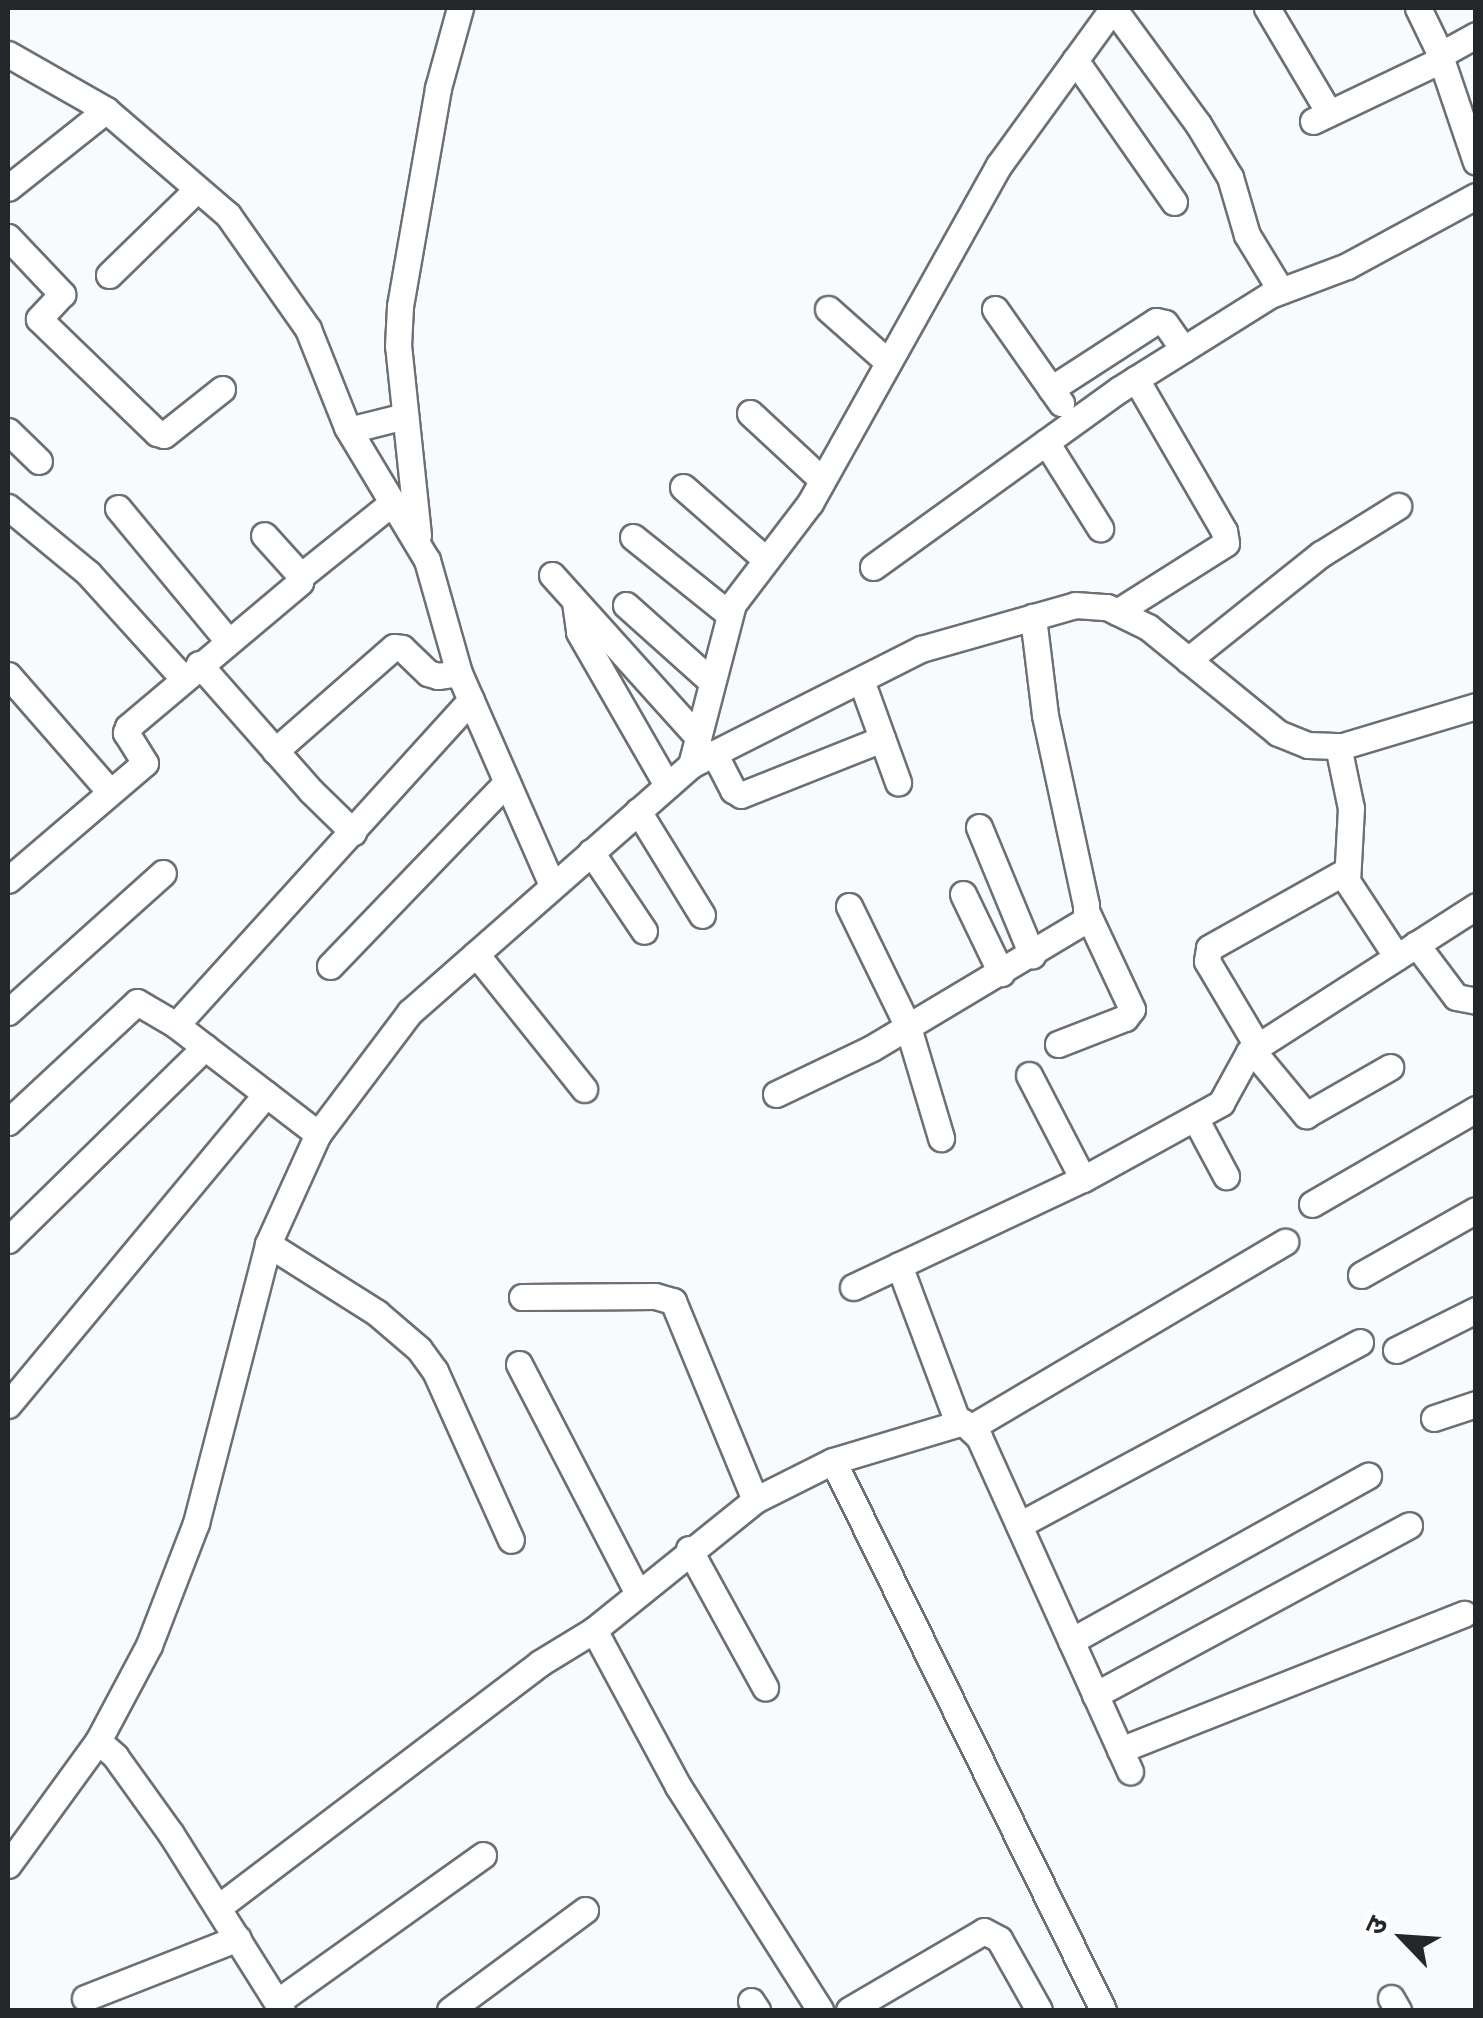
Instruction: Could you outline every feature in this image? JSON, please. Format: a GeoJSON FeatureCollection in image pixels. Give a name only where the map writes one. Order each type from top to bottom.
{"type":"FeatureCollection","features":[{"type":"Feature","properties":{"kind":"street"},"geometry":{"type":"LineString","coordinates":[[419,545],[398,346],[404,275],[438,88],[460,8]]}},
{"type":"Feature","properties":{"kind":"street"},"geometry":{"type":"LineString","coordinates":[[701,752],[712,682],[729,614],[822,480],[989,182],[1113,8],[1198,124],[1230,176],[1248,235],[1280,290]]}},
{"type":"Feature","properties":{"kind":"street"},"geometry":{"type":"LineString","coordinates":[[1266,8],[1321,118],[1440,58],[1476,35]]}},
{"type":"Feature","properties":{"kind":"street"},"geometry":{"type":"LineString","coordinates":[[1418,8],[1475,159]]}},
{"type":"Feature","properties":{"kind":"street"},"geometry":{"type":"LineString","coordinates":[[8,54],[106,110],[228,216],[308,330],[350,430],[428,560],[458,673],[552,886]]}},
{"type":"Feature","properties":{"kind":"street"},"geometry":{"type":"LineString","coordinates":[[1075,60],[1174,202]]}},
{"type":"Feature","properties":{"kind":"street"},"geometry":{"type":"LineString","coordinates":[[8,188],[106,110]]}},
{"type":"Feature","properties":{"kind":"street"},"geometry":{"type":"LineString","coordinates":[[109,275],[197,188]]}},
{"type":"Feature","properties":{"kind":"street"},"geometry":{"type":"LineString","coordinates":[[872,568],[1074,422],[1183,349],[1280,290],[1347,266],[1476,196]]}},
{"type":"Feature","properties":{"kind":"street"},"geometry":{"type":"LineString","coordinates":[[8,237],[62,294],[39,319],[156,433],[164,435],[222,389]]}},
{"type":"Feature","properties":{"kind":"street"},"geometry":{"type":"LineString","coordinates":[[996,309],[1074,422]]}},
{"type":"Feature","properties":{"kind":"street"},"geometry":{"type":"LineString","coordinates":[[828,310],[888,362]]}},
{"type":"Feature","properties":{"kind":"street"},"geometry":{"type":"LineString","coordinates":[[1051,390],[1156,321],[1165,323],[1183,349]]}},
{"type":"Feature","properties":{"kind":"street"},"geometry":{"type":"LineString","coordinates":[[1117,612],[1226,543],[1224,531],[1136,379]]}},
{"type":"Feature","properties":{"kind":"street"},"geometry":{"type":"LineString","coordinates":[[750,413],[822,480]]}},
{"type":"Feature","properties":{"kind":"street"},"geometry":{"type":"LineString","coordinates":[[350,430],[405,416]]}},
{"type":"Feature","properties":{"kind":"street"},"geometry":{"type":"LineString","coordinates":[[8,432],[39,461]]}},
{"type":"Feature","properties":{"kind":"street"},"geometry":{"type":"LineString","coordinates":[[1046,442],[1100,528]]}},
{"type":"Feature","properties":{"kind":"street"},"geometry":{"type":"LineString","coordinates":[[683,487],[765,560]]}},
{"type":"Feature","properties":{"kind":"street"},"geometry":{"type":"LineString","coordinates":[[8,880],[146,760],[126,730],[300,582],[301,576],[393,502]]}},
{"type":"Feature","properties":{"kind":"street"},"geometry":{"type":"LineString","coordinates":[[8,506],[65,551],[276,751],[352,832]]}},
{"type":"Feature","properties":{"kind":"street"},"geometry":{"type":"LineString","coordinates":[[1188,660],[1321,554],[1398,506]]}},
{"type":"Feature","properties":{"kind":"street"},"geometry":{"type":"LineString","coordinates":[[118,508],[228,640]]}},
{"type":"Feature","properties":{"kind":"street"},"geometry":{"type":"LineString","coordinates":[[264,535],[301,576]]}},
{"type":"Feature","properties":{"kind":"street"},"geometry":{"type":"LineString","coordinates":[[633,537],[729,614]]}},
{"type":"Feature","properties":{"kind":"street"},"geometry":{"type":"LineString","coordinates":[[552,575],[733,790],[746,794],[882,739]]}},
{"type":"Feature","properties":{"kind":"street"},"geometry":{"type":"LineString","coordinates":[[576,602],[579,632],[667,785]]}},
{"type":"Feature","properties":{"kind":"street"},"geometry":{"type":"LineString","coordinates":[[626,604],[712,682]]}},
{"type":"Feature","properties":{"kind":"street"},"geometry":{"type":"LineString","coordinates":[[11,1850],[98,1742],[149,1645],[211,1469],[268,1244],[318,1134],[410,1012],[701,752],[921,649],[1075,605],[1117,612],[1148,627],[1278,733],[1308,745],[1338,746],[1476,706]]}},
{"type":"Feature","properties":{"kind":"street"},"geometry":{"type":"LineString","coordinates":[[1033,617],[1044,704],[1087,913],[1132,1009],[1125,1018],[1058,1044]]}},
{"type":"Feature","properties":{"kind":"street"},"geometry":{"type":"LineString","coordinates":[[276,751],[394,647],[402,648],[428,672],[438,676],[458,673]]}},
{"type":"Feature","properties":{"kind":"street"},"geometry":{"type":"LineString","coordinates":[[8,675],[110,792]]}},
{"type":"Feature","properties":{"kind":"street"},"geometry":{"type":"LineString","coordinates":[[860,680],[898,782]]}},
{"type":"Feature","properties":{"kind":"street"},"geometry":{"type":"LineString","coordinates":[[176,1025],[471,700]]}},
{"type":"Feature","properties":{"kind":"street"},"geometry":{"type":"LineString","coordinates":[[1338,746],[1350,817],[1346,871],[1351,889],[1407,951],[1456,997],[1476,1001]]}},
{"type":"Feature","properties":{"kind":"street"},"geometry":{"type":"LineString","coordinates":[[330,966],[507,782]]}},
{"type":"Feature","properties":{"kind":"street"},"geometry":{"type":"LineString","coordinates":[[638,811],[702,915]]}},
{"type":"Feature","properties":{"kind":"street"},"geometry":{"type":"LineString","coordinates":[[979,827],[1032,955]]}},
{"type":"Feature","properties":{"kind":"street"},"geometry":{"type":"LineString","coordinates":[[590,852],[644,931]]}},
{"type":"Feature","properties":{"kind":"street"},"geometry":{"type":"LineString","coordinates":[[1346,871],[1209,948],[1207,961],[1255,1048],[1306,1115],[1390,1067]]}},
{"type":"Feature","properties":{"kind":"street"},"geometry":{"type":"LineString","coordinates":[[8,1012],[163,873]]}},
{"type":"Feature","properties":{"kind":"street"},"geometry":{"type":"LineString","coordinates":[[964,894],[1001,973]]}},
{"type":"Feature","properties":{"kind":"street"},"geometry":{"type":"LineString","coordinates":[[850,906],[908,1027],[941,1138]]}},
{"type":"Feature","properties":{"kind":"street"},"geometry":{"type":"LineString","coordinates":[[853,1287],[1083,1179],[1221,1103],[1238,1066],[1255,1048],[1476,906]]}},
{"type":"Feature","properties":{"kind":"street"},"geometry":{"type":"LineString","coordinates":[[776,1094],[908,1027],[1081,927],[1087,913]]}},
{"type":"Feature","properties":{"kind":"street"},"geometry":{"type":"LineString","coordinates":[[476,954],[584,1089]]}},
{"type":"Feature","properties":{"kind":"street"},"geometry":{"type":"LineString","coordinates":[[8,1122],[132,1004],[143,1003],[318,1134]]}},
{"type":"Feature","properties":{"kind":"street"},"geometry":{"type":"LineString","coordinates":[[8,1240],[206,1048]]}},
{"type":"Feature","properties":{"kind":"street"},"geometry":{"type":"LineString","coordinates":[[1029,1075],[1083,1179]]}},
{"type":"Feature","properties":{"kind":"street"},"geometry":{"type":"LineString","coordinates":[[8,1405],[266,1094]]}},
{"type":"Feature","properties":{"kind":"street"},"geometry":{"type":"LineString","coordinates":[[1312,1204],[1476,1109]]}},
{"type":"Feature","properties":{"kind":"street"},"geometry":{"type":"LineString","coordinates":[[1195,1118],[1226,1176]]}},
{"type":"Feature","properties":{"kind":"street"},"geometry":{"type":"LineString","coordinates":[[1362,1274],[1476,1210]]}},
{"type":"Feature","properties":{"kind":"street"},"geometry":{"type":"LineString","coordinates":[[220,1906],[540,1663],[594,1630],[755,1500],[833,1460],[965,1425],[1285,1242]]}},
{"type":"Feature","properties":{"kind":"street"},"geometry":{"type":"LineString","coordinates":[[268,1244],[411,1341],[435,1370],[510,1540]]}},
{"type":"Feature","properties":{"kind":"street"},"geometry":{"type":"LineString","coordinates":[[899,1265],[965,1425],[1020,1525],[1125,1761],[1464,1614]]}},
{"type":"Feature","properties":{"kind":"street"},"geometry":{"type":"LineString","coordinates":[[522,1297],[654,1296],[673,1300],[755,1500]]}},
{"type":"Feature","properties":{"kind":"street"},"geometry":{"type":"LineString","coordinates":[[1396,1350],[1476,1310]]}},
{"type":"Feature","properties":{"kind":"street"},"geometry":{"type":"LineString","coordinates":[[1020,1525],[1360,1342]]}},
{"type":"Feature","properties":{"kind":"street"},"geometry":{"type":"LineString","coordinates":[[519,1364],[638,1594]]}},
{"type":"Feature","properties":{"kind":"street"},"geometry":{"type":"LineString","coordinates":[[1434,1418],[1476,1404]]}},
{"type":"Feature","properties":{"kind":"street"},"geometry":{"type":"LineString","coordinates":[[833,1460],[1103,2010]]}},
{"type":"Feature","properties":{"kind":"street"},"geometry":{"type":"LineString","coordinates":[[1071,1641],[1368,1476]]}},
{"type":"Feature","properties":{"kind":"street"},"geometry":{"type":"LineString","coordinates":[[1095,1694],[1409,1525]]}},
{"type":"Feature","properties":{"kind":"street"},"geometry":{"type":"LineString","coordinates":[[689,1550],[765,1687]]}},
{"type":"Feature","properties":{"kind":"street"},"geometry":{"type":"LineString","coordinates":[[594,1630],[678,1786],[820,2010]]}},
{"type":"Feature","properties":{"kind":"street"},"geometry":{"type":"LineString","coordinates":[[98,1742],[114,1756],[220,1906],[279,2006],[482,1855]]}},
{"type":"Feature","properties":{"kind":"street"},"geometry":{"type":"LineString","coordinates":[[450,2010],[585,1910]]}},
{"type":"Feature","properties":{"kind":"street"},"geometry":{"type":"LineString","coordinates":[[849,2010],[984,1932],[1000,1939],[1039,2010]]}},
{"type":"Feature","properties":{"kind":"street"},"geometry":{"type":"LineString","coordinates":[[85,1998],[238,1938]]}}]}
